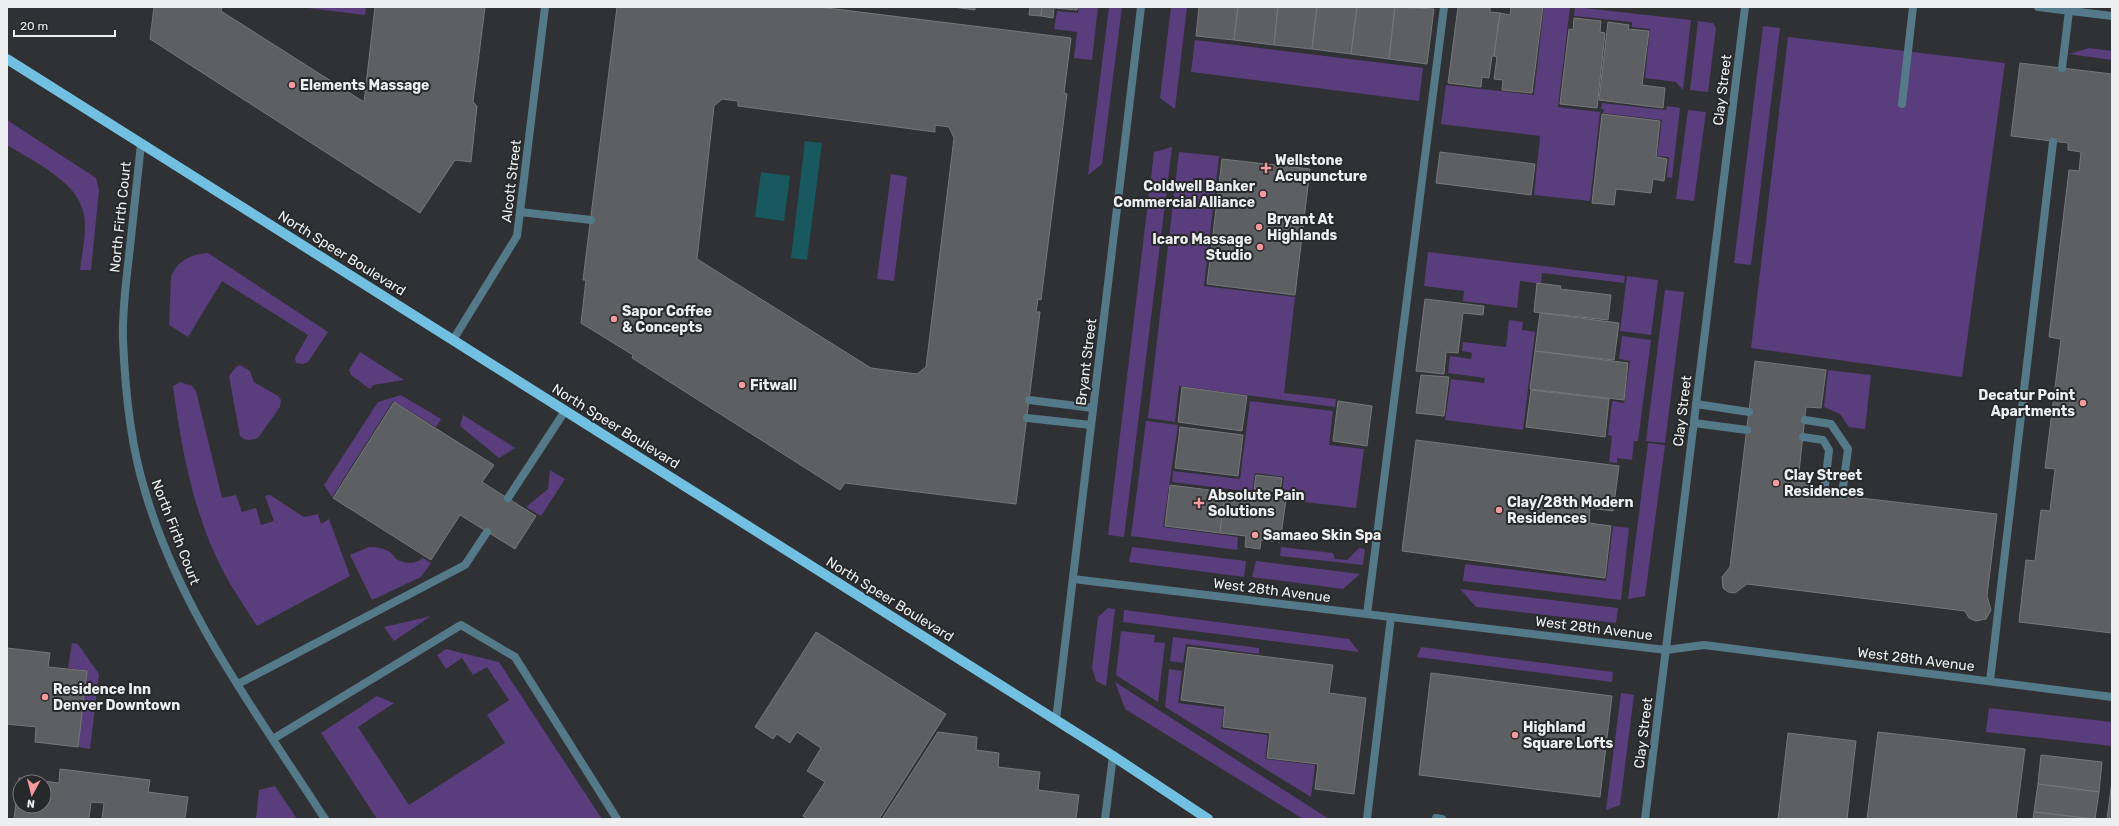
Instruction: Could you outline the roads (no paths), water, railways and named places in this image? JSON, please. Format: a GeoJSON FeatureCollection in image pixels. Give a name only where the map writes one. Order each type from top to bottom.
{"type":"FeatureCollection","features":[{"type":"Feature","properties":{"kind":"main road","name":"North Speer Boulevard"},"geometry":{"type":"LineString","coordinates":[[7,59],[1113,756],[1208,819]]}},
{"type":"Feature","properties":{"kind":"street","name":"Alcott Street"},"geometry":{"type":"LineString","coordinates":[[452,340],[517,236],[545,7]]}},
{"type":"Feature","properties":{"kind":"street","name":"Bryant Street"},"geometry":{"type":"LineString","coordinates":[[1056,720],[1141,7]]}},
{"type":"Feature","properties":{"kind":"street"},"geometry":{"type":"LineString","coordinates":[[1367,614],[1444,7]]}},
{"type":"Feature","properties":{"kind":"street","name":"Clay Street"},"geometry":{"type":"LineString","coordinates":[[1646,819],[1745,7]]}},
{"type":"Feature","properties":{"kind":"street"},"geometry":{"type":"LineString","coordinates":[[1902,104],[1913,7]]}},
{"type":"Feature","properties":{"kind":"street"},"geometry":{"type":"LineString","coordinates":[[2038,7],[2112,16]]}},
{"type":"Feature","properties":{"kind":"street"},"geometry":{"type":"LineString","coordinates":[[2062,68],[2069,11]]}},
{"type":"Feature","properties":{"kind":"street"},"geometry":{"type":"LineString","coordinates":[[1990,682],[2053,142]]}},
{"type":"Feature","properties":{"kind":"street","name":"North Firth Court"},"geometry":{"type":"LineString","coordinates":[[141,144],[126,285],[123,338],[132,431],[144,491],[165,548],[189,603],[238,684],[325,819]]}},
{"type":"Feature","properties":{"kind":"street"},"geometry":{"type":"LineString","coordinates":[[520,212],[591,220]]}},
{"type":"Feature","properties":{"kind":"street"},"geometry":{"type":"LineString","coordinates":[[1030,400],[1093,408]]}},
{"type":"Feature","properties":{"kind":"street"},"geometry":{"type":"LineString","coordinates":[[1696,404],[1749,412]]}},
{"type":"Feature","properties":{"kind":"street"},"geometry":{"type":"LineString","coordinates":[[508,498],[566,411]]}},
{"type":"Feature","properties":{"kind":"street"},"geometry":{"type":"LineString","coordinates":[[1027,418],[1091,425]]}},
{"type":"Feature","properties":{"kind":"street"},"geometry":{"type":"LineString","coordinates":[[1805,420],[1831,424],[1848,449],[1842,496]]}},
{"type":"Feature","properties":{"kind":"street"},"geometry":{"type":"LineString","coordinates":[[1694,423],[1747,430]]}},
{"type":"Feature","properties":{"kind":"street"},"geometry":{"type":"LineString","coordinates":[[1803,437],[1823,440],[1829,450],[1824,493]]}},
{"type":"Feature","properties":{"kind":"street"},"geometry":{"type":"LineString","coordinates":[[238,684],[465,565],[487,532]]}},
{"type":"Feature","properties":{"kind":"street","name":"West 28th Avenue"},"geometry":{"type":"LineString","coordinates":[[1073,578],[1666,650],[1704,645],[2112,697]]}},
{"type":"Feature","properties":{"kind":"street"},"geometry":{"type":"LineString","coordinates":[[1367,819],[1391,617]]}},
{"type":"Feature","properties":{"kind":"street"},"geometry":{"type":"LineString","coordinates":[[273,739],[461,625],[515,658],[617,819]]}},
{"type":"Feature","properties":{"kind":"street"},"geometry":{"type":"LineString","coordinates":[[1105,819],[1113,756]]}},
{"type":"Feature","properties":{"kind":"water"},"geometry":{"type":"Polygon","coordinates":[[[805,141],[822,143],[807,260],[791,258],[805,141]]]}},
{"type":"Feature","properties":{"kind":"water"},"geometry":{"type":"Polygon","coordinates":[[[761,172],[790,176],[784,221],[755,217],[761,172]]]}},
{"type":"Feature","properties":{"kind":"place","name":"Elements Massage"},"geometry":{"type":"Point","coordinates":[292,85]}},
{"type":"Feature","properties":{"kind":"place","name":"Wellstone Acupuncture"},"geometry":{"type":"Point","coordinates":[1266,168]}},
{"type":"Feature","properties":{"kind":"place","name":"Coldwell Banker Commercial Alliance"},"geometry":{"type":"Point","coordinates":[1263,194]}},
{"type":"Feature","properties":{"kind":"place","name":"Bryant At Highlands"},"geometry":{"type":"Point","coordinates":[1259,227]}},
{"type":"Feature","properties":{"kind":"place","name":"Icaro Massage Studio"},"geometry":{"type":"Point","coordinates":[1260,247]}},
{"type":"Feature","properties":{"kind":"place","name":"Sapor Coffee & Concepts"},"geometry":{"type":"Point","coordinates":[614,319]}},
{"type":"Feature","properties":{"kind":"place","name":"Fitwall"},"geometry":{"type":"Point","coordinates":[742,385]}},
{"type":"Feature","properties":{"kind":"place","name":"Decatur Point Apartments"},"geometry":{"type":"Point","coordinates":[2083,403]}},
{"type":"Feature","properties":{"kind":"place","name":"Clay Street Residences"},"geometry":{"type":"Point","coordinates":[1776,483]}},
{"type":"Feature","properties":{"kind":"place","name":"Absolute Pain Solutions"},"geometry":{"type":"Point","coordinates":[1199,503]}},
{"type":"Feature","properties":{"kind":"place","name":"Clay/28th Modern Residences"},"geometry":{"type":"Point","coordinates":[1499,510]}},
{"type":"Feature","properties":{"kind":"place","name":"Samaeo Skin Spa"},"geometry":{"type":"Point","coordinates":[1255,535]}},
{"type":"Feature","properties":{"kind":"place","name":"Residence Inn Denver Downtown"},"geometry":{"type":"Point","coordinates":[45,697]}},
{"type":"Feature","properties":{"kind":"place","name":"Highland Square Lofts"},"geometry":{"type":"Point","coordinates":[1515,735]}}]}
